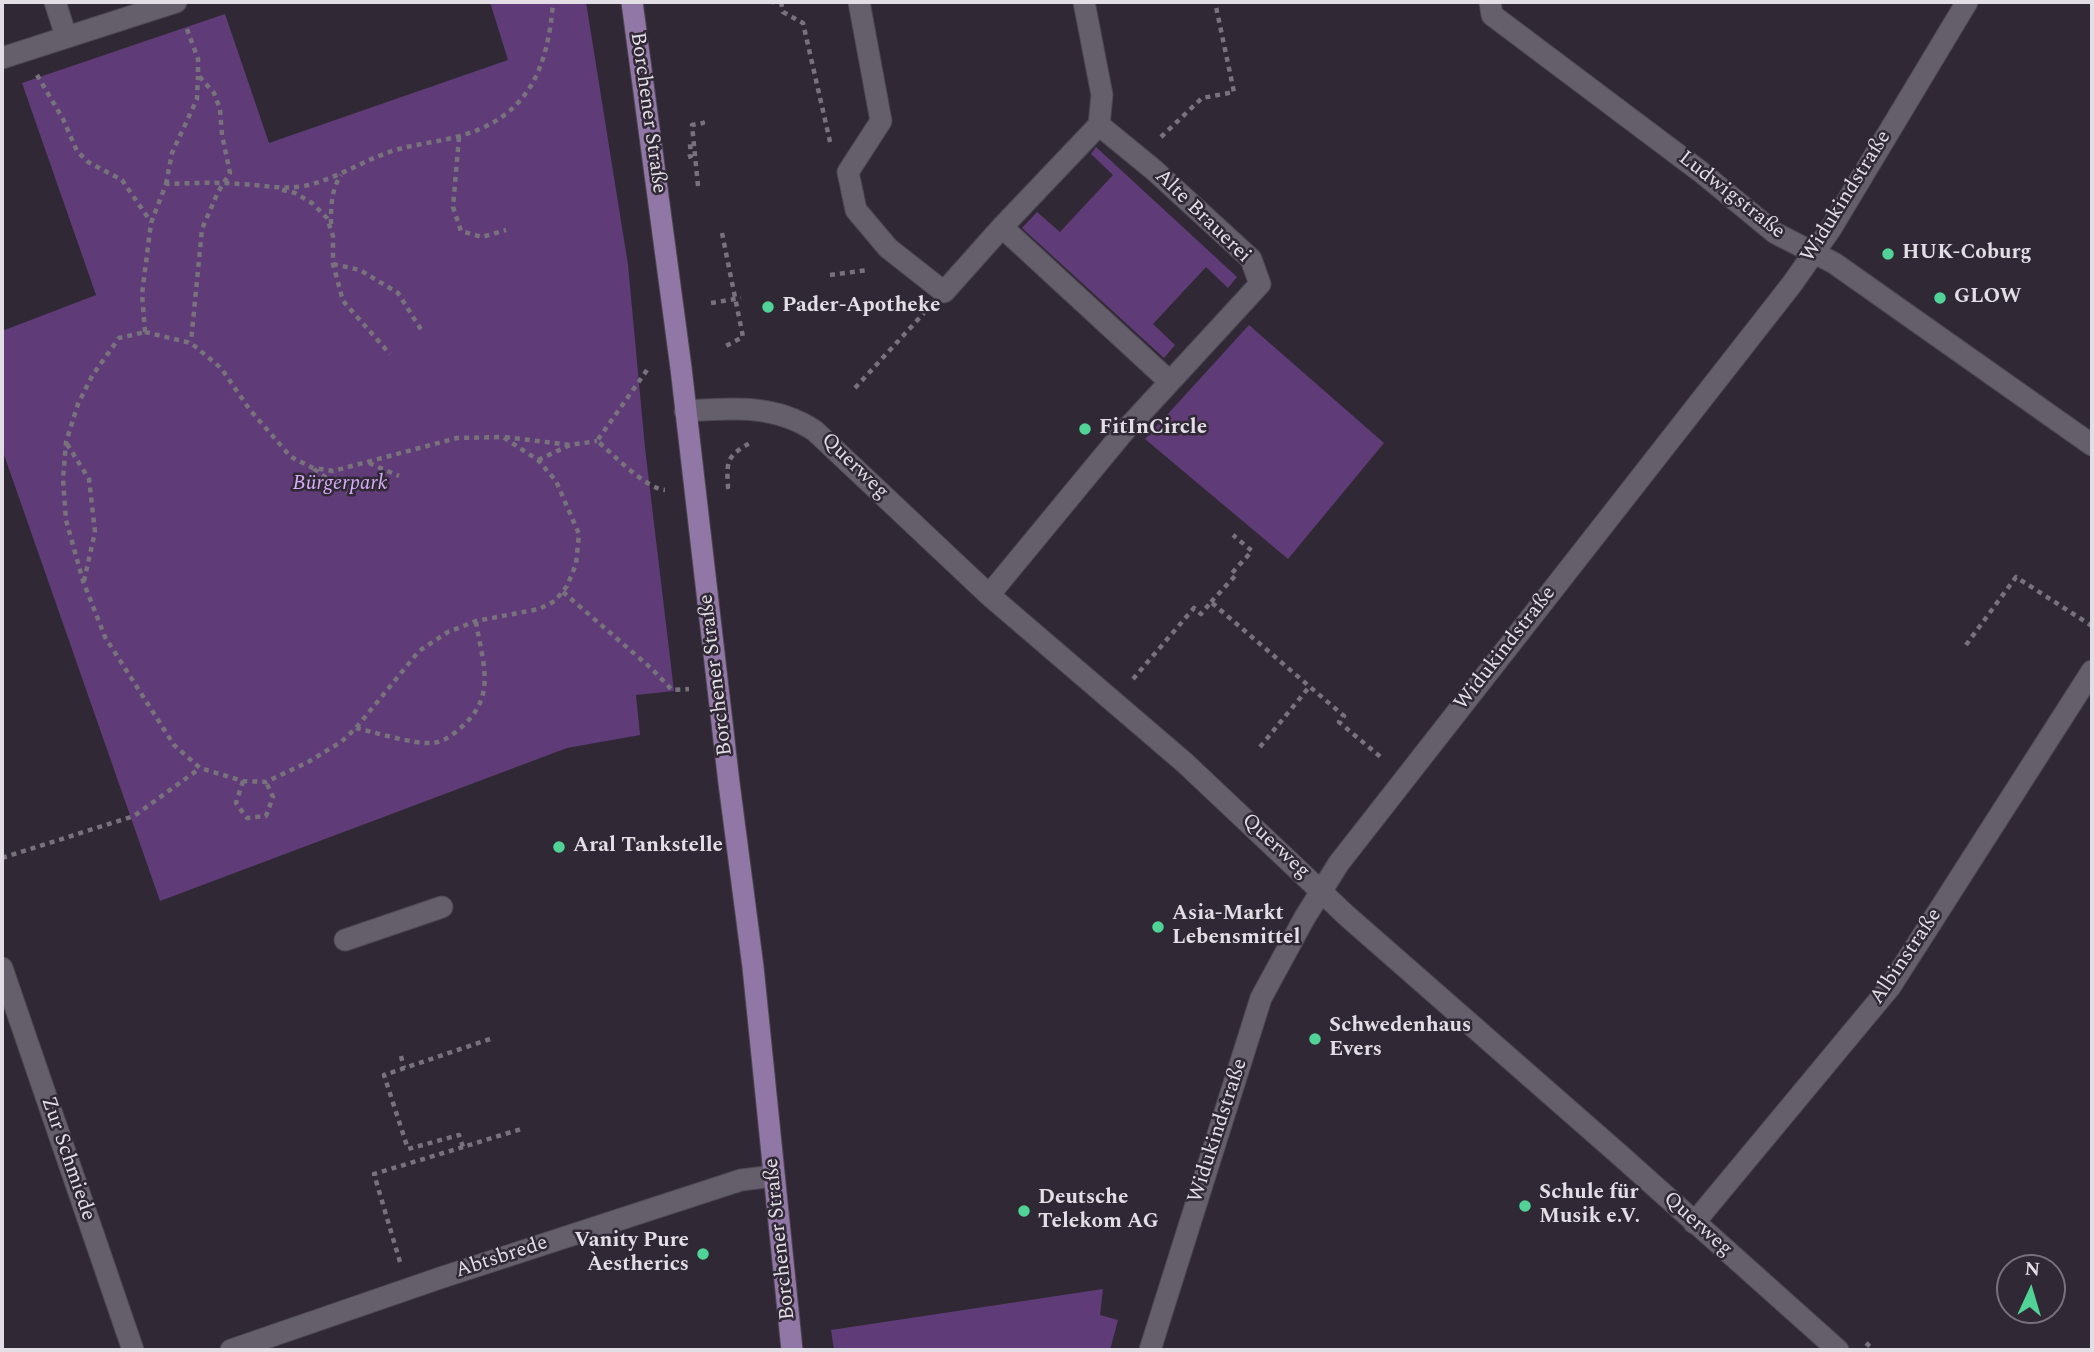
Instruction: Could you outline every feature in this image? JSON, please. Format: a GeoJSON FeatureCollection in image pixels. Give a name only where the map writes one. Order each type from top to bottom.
{"type":"FeatureCollection","features":[{"type":"Feature","properties":{"kind":"main road","name":"Borchener Straße"},"geometry":{"type":"LineString","coordinates":[[632,2],[753,967],[792,1350]]}},
{"type":"Feature","properties":{"kind":"street"},"geometry":{"type":"LineString","coordinates":[[55,2],[66,36]]}},
{"type":"Feature","properties":{"kind":"street"},"geometry":{"type":"LineString","coordinates":[[2,58],[176,2]]}},
{"type":"Feature","properties":{"kind":"street"},"geometry":{"type":"LineString","coordinates":[[859,2],[881,121],[848,172],[856,210],[888,248],[944,292],[1099,125],[1102,95],[1084,2]]}},
{"type":"Feature","properties":{"kind":"street","name":"Ludwigstraße"},"geometry":{"type":"LineString","coordinates":[[1490,2],[1492,15],[1701,172],[1775,233],[1834,263],[2092,444]]}},
{"type":"Feature","properties":{"kind":"street","name":"Widukindstraße"},"geometry":{"type":"LineString","coordinates":[[1150,1350],[1261,998],[1321,889],[1792,284],[1830,230],[1967,2]]}},
{"type":"Feature","properties":{"kind":"street","name":"Alte Brauerei"},"geometry":{"type":"LineString","coordinates":[[989,595],[1121,435],[1260,284],[1251,259],[1140,158],[1099,125]]}},
{"type":"Feature","properties":{"kind":"street"},"geometry":{"type":"LineString","coordinates":[[1002,227],[1170,381]]}},
{"type":"Feature","properties":{"kind":"street","name":"Querweg"},"geometry":{"type":"LineString","coordinates":[[685,411],[744,407],[780,413],[800,420],[815,431],[989,595],[1185,763],[1347,916],[1838,1350]]}},
{"type":"Feature","properties":{"kind":"street","name":"Albinstraße"},"geometry":{"type":"LineString","coordinates":[[1694,1223],[1890,987],[2092,671]]}},
{"type":"Feature","properties":{"kind":"street"},"geometry":{"type":"LineString","coordinates":[[345,940],[442,907]]}},
{"type":"Feature","properties":{"kind":"street","name":"Zur Schmiede"},"geometry":{"type":"LineString","coordinates":[[2,968],[133,1350]]}},
{"type":"Feature","properties":{"kind":"street","name":"Abtsbrede"},"geometry":{"type":"LineString","coordinates":[[232,1350],[408,1289],[741,1180],[774,1176]]}},
{"type":"Feature","properties":{"kind":"path"},"geometry":{"type":"LineString","coordinates":[[278,189],[306,186],[396,150],[459,137],[514,109],[535,78],[550,37],[553,2]]}},
{"type":"Feature","properties":{"kind":"path"},"geometry":{"type":"LineString","coordinates":[[781,2],[783,12],[803,23],[833,157],[848,172]]}},
{"type":"Feature","properties":{"kind":"path"},"geometry":{"type":"LineString","coordinates":[[1140,158],[1202,97],[1234,92],[1215,2]]}},
{"type":"Feature","properties":{"kind":"path"},"geometry":{"type":"LineString","coordinates":[[145,332],[142,294],[151,223],[166,184],[172,153],[197,99],[198,59],[185,25]]}},
{"type":"Feature","properties":{"kind":"path"},"geometry":{"type":"LineString","coordinates":[[27,50],[33,68],[63,118],[76,151],[88,162],[121,180],[151,223]]}},
{"type":"Feature","properties":{"kind":"path"},"geometry":{"type":"LineString","coordinates":[[191,342],[202,229],[230,173],[220,109],[214,93],[198,75]]}},
{"type":"Feature","properties":{"kind":"path"},"geometry":{"type":"LineString","coordinates":[[698,186],[692,125],[703,123],[702,121]]}},
{"type":"Feature","properties":{"kind":"path"},"geometry":{"type":"LineString","coordinates":[[459,137],[453,207],[461,231],[481,237],[506,230]]}},
{"type":"Feature","properties":{"kind":"path"},"geometry":{"type":"LineString","coordinates":[[688,157],[691,156],[690,144],[694,143]]}},
{"type":"Feature","properties":{"kind":"path"},"geometry":{"type":"LineString","coordinates":[[341,174],[335,184],[332,199],[333,264],[344,301],[390,354]]}},
{"type":"Feature","properties":{"kind":"path"},"geometry":{"type":"LineString","coordinates":[[166,184],[224,183],[295,193],[312,204],[331,225]]}},
{"type":"Feature","properties":{"kind":"path"},"geometry":{"type":"LineString","coordinates":[[722,233],[743,337],[722,348]]}},
{"type":"Feature","properties":{"kind":"path"},"geometry":{"type":"LineString","coordinates":[[333,264],[360,270],[398,293],[422,331]]}},
{"type":"Feature","properties":{"kind":"path"},"geometry":{"type":"LineString","coordinates":[[855,388],[944,292]]}},
{"type":"Feature","properties":{"kind":"path"},"geometry":{"type":"LineString","coordinates":[[711,303],[741,298]]}},
{"type":"Feature","properties":{"kind":"path"},"geometry":{"type":"LineString","coordinates":[[349,494],[313,468],[291,457],[250,410],[221,368],[191,342],[145,332],[119,338],[92,376],[78,404],[66,442],[63,479],[66,520],[83,581],[105,637],[174,745],[200,768],[243,781],[265,782],[309,762],[341,742],[356,728],[419,651],[449,632],[476,621],[539,609],[555,601],[563,592],[576,564],[579,534],[556,481],[538,460],[503,437]]}},
{"type":"Feature","properties":{"kind":"path"},"geometry":{"type":"LineString","coordinates":[[313,468],[333,471],[457,438],[503,437],[570,445],[597,441],[647,370]]}},
{"type":"Feature","properties":{"kind":"path"},"geometry":{"type":"LineString","coordinates":[[597,441],[659,490],[694,489]]}},
{"type":"Feature","properties":{"kind":"path"},"geometry":{"type":"LineString","coordinates":[[66,442],[89,479],[95,531],[83,581]]}},
{"type":"Feature","properties":{"kind":"path"},"geometry":{"type":"LineString","coordinates":[[538,460],[570,445]]}},
{"type":"Feature","properties":{"kind":"path"},"geometry":{"type":"LineString","coordinates":[[368,463],[399,476]]}},
{"type":"Feature","properties":{"kind":"path"},"geometry":{"type":"LineString","coordinates":[[1132,681],[1194,608],[1200,614],[1235,576],[1232,573],[1252,551],[1233,536]]}},
{"type":"Feature","properties":{"kind":"path"},"geometry":{"type":"LineString","coordinates":[[1966,645],[2016,577],[2092,626]]}},
{"type":"Feature","properties":{"kind":"path"},"geometry":{"type":"LineString","coordinates":[[563,592],[652,669],[672,690],[719,686]]}},
{"type":"Feature","properties":{"kind":"path"},"geometry":{"type":"LineString","coordinates":[[1211,602],[1344,716],[1339,722],[1405,778]]}},
{"type":"Feature","properties":{"kind":"path"},"geometry":{"type":"LineString","coordinates":[[356,728],[429,744],[447,739],[471,720],[481,704],[485,681],[476,621]]}},
{"type":"Feature","properties":{"kind":"path"},"geometry":{"type":"LineString","coordinates":[[1260,747],[1310,686]]}},
{"type":"Feature","properties":{"kind":"path"},"geometry":{"type":"LineString","coordinates":[[2,858],[134,816],[200,768]]}},
{"type":"Feature","properties":{"kind":"path"},"geometry":{"type":"LineString","coordinates":[[243,781],[236,803],[247,818],[266,816],[273,797],[265,782]]}},
{"type":"Feature","properties":{"kind":"path"},"geometry":{"type":"LineString","coordinates":[[463,1147],[459,1135],[408,1149],[384,1075],[490,1039]]}},
{"type":"Feature","properties":{"kind":"path"},"geometry":{"type":"LineString","coordinates":[[401,1056],[404,1068]]}},
{"type":"Feature","properties":{"kind":"path"},"geometry":{"type":"LineString","coordinates":[[408,1289],[374,1174],[521,1129]]}},
{"type":"Feature","properties":{"kind":"green space","name":"Bürgerpark"},"geometry":{"type":"Polygon","coordinates":[[[490,2],[586,2],[628,265],[645,448],[674,691],[636,695],[640,735],[567,748],[160,901],[2,449],[2,331],[96,295],[22,83],[225,14],[269,143],[508,60],[490,2]]]}},
{"type":"Feature","properties":{"kind":"green space"},"geometry":{"type":"Polygon","coordinates":[[[1096,147],[1237,277],[1228,288],[1206,267],[1153,324],[1175,345],[1164,358],[1022,228],[1037,212],[1060,232],[1113,175],[1091,154],[1096,147]]]}},
{"type":"Feature","properties":{"kind":"green space"},"geometry":{"type":"Polygon","coordinates":[[[1249,325],[1384,443],[1288,559],[1145,439],[1249,325]]]}},
{"type":"Feature","properties":{"kind":"green space"},"geometry":{"type":"Polygon","coordinates":[[[1103,1289],[1100,1315],[1118,1320],[1110,1350],[834,1350],[831,1330],[1103,1289]]]}},
{"type":"Feature","properties":{"kind":"place","name":"HUK-Coburg"},"geometry":{"type":"Point","coordinates":[1888,254]}},
{"type":"Feature","properties":{"kind":"place","name":"GLOW"},"geometry":{"type":"Point","coordinates":[1940,298]}},
{"type":"Feature","properties":{"kind":"place","name":"Pader-Apotheke"},"geometry":{"type":"Point","coordinates":[768,307]}},
{"type":"Feature","properties":{"kind":"place","name":"FitInCircle"},"geometry":{"type":"Point","coordinates":[1085,429]}},
{"type":"Feature","properties":{"kind":"place","name":"Aral Tankstelle"},"geometry":{"type":"Point","coordinates":[559,847]}},
{"type":"Feature","properties":{"kind":"place","name":"Asia-Markt Lebensmittel"},"geometry":{"type":"Point","coordinates":[1158,927]}},
{"type":"Feature","properties":{"kind":"place","name":"Schwedenhaus Evers"},"geometry":{"type":"Point","coordinates":[1315,1039]}},
{"type":"Feature","properties":{"kind":"place","name":"Schule für Musik e.V."},"geometry":{"type":"Point","coordinates":[1525,1206]}},
{"type":"Feature","properties":{"kind":"place","name":"Deutsche Telekom AG"},"geometry":{"type":"Point","coordinates":[1024,1211]}},
{"type":"Feature","properties":{"kind":"place","name":"Vanity Pure Àestherics"},"geometry":{"type":"Point","coordinates":[703,1254]}}]}
